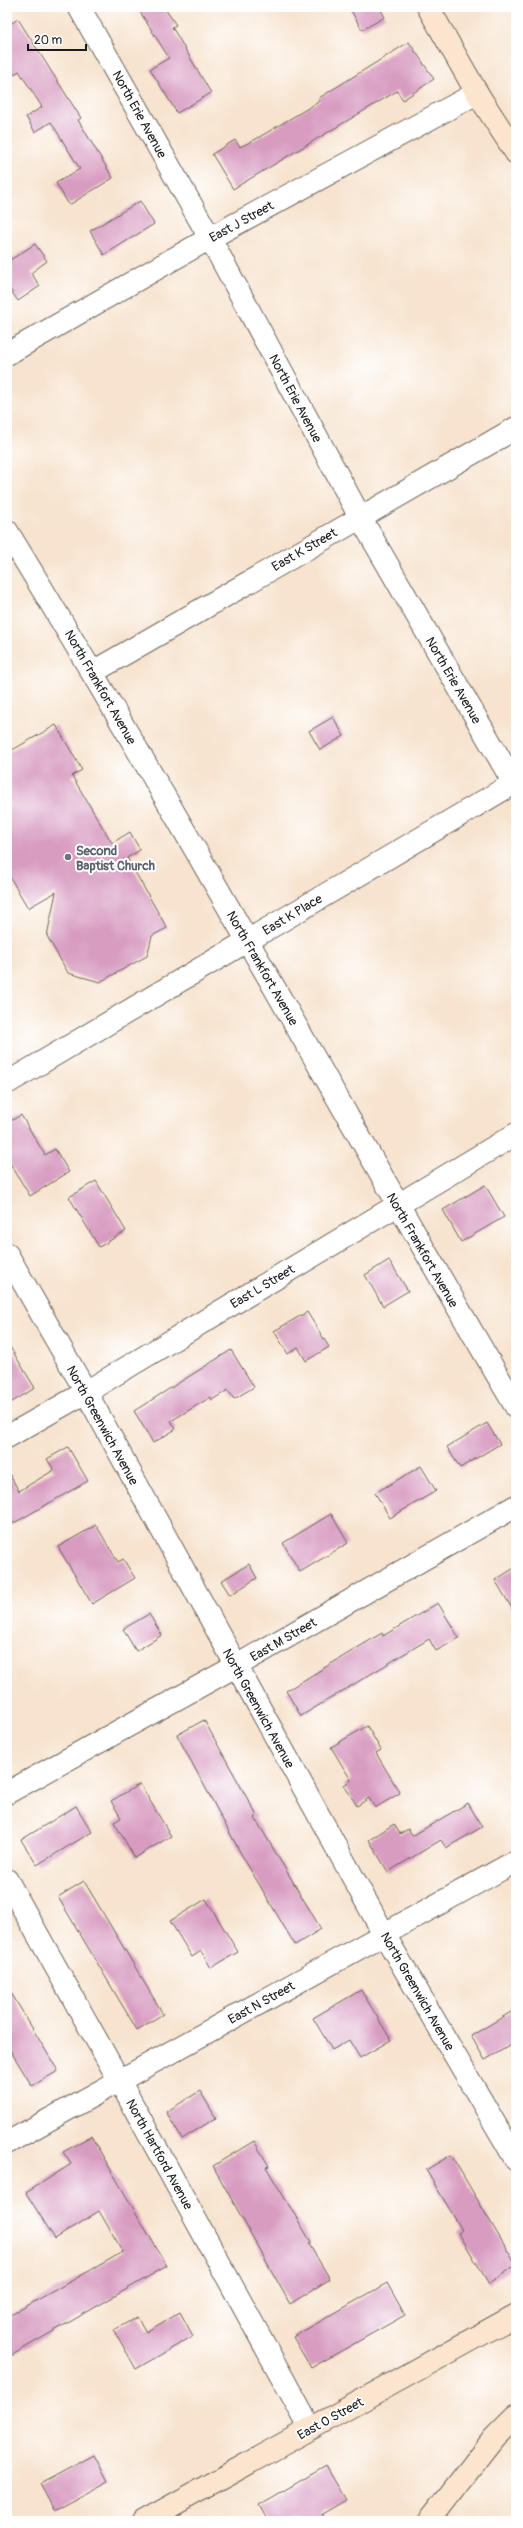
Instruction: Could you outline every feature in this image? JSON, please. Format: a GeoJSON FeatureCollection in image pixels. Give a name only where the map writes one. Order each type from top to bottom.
{"type":"FeatureCollection","features":[{"type":"Feature","properties":{"kind":"street","name":"North Erie Avenue"},"geometry":{"type":"LineString","coordinates":[[79,7],[210,238],[360,517],[515,784]]}},
{"type":"Feature","properties":{"kind":"street"},"geometry":{"type":"LineString","coordinates":[[428,7],[477,93],[516,153]]}},
{"type":"Feature","properties":{"kind":"street","name":"East J Street"},"geometry":{"type":"LineString","coordinates":[[7,354],[210,238],[477,93]]}},
{"type":"Feature","properties":{"kind":"street","name":"East K Street"},"geometry":{"type":"LineString","coordinates":[[93,672],[516,428]]}},
{"type":"Feature","properties":{"kind":"street","name":"North Frankfort Avenue"},"geometry":{"type":"LineString","coordinates":[[7,531],[93,672],[248,940],[396,1205],[516,1407]]}},
{"type":"Feature","properties":{"kind":"street","name":"East K Place"},"geometry":{"type":"LineString","coordinates":[[7,1083],[515,784]]}},
{"type":"Feature","properties":{"kind":"street","name":"East L Street"},"geometry":{"type":"LineString","coordinates":[[7,1437],[86,1392],[516,1134]]}},
{"type":"Feature","properties":{"kind":"street","name":"North Greenwich Avenue"},"geometry":{"type":"LineString","coordinates":[[7,1254],[86,1392],[384,1934],[516,2160]]}},
{"type":"Feature","properties":{"kind":"street","name":"East M Street"},"geometry":{"type":"LineString","coordinates":[[7,1793],[236,1666],[516,1506]]}},
{"type":"Feature","properties":{"kind":"street","name":"East N Street"},"geometry":{"type":"LineString","coordinates":[[7,2143],[516,1861]]}},
{"type":"Feature","properties":{"kind":"street","name":"North Hartford Avenue"},"geometry":{"type":"LineString","coordinates":[[7,1880],[120,2080],[310,2428]]}},
{"type":"Feature","properties":{"kind":"street","name":"East O Street"},"geometry":{"type":"LineString","coordinates":[[144,2521],[310,2428],[516,2316]]}},
{"type":"Feature","properties":{"kind":"street"},"geometry":{"type":"LineString","coordinates":[[429,2521],[494,2438],[516,2416]]}},
{"type":"Feature","properties":{"kind":"building"},"geometry":{"type":"Polygon","coordinates":[[[137,7],[164,7],[176,25],[172,27],[211,93],[177,113],[150,69],[169,58],[137,7]]]}},
{"type":"Feature","properties":{"kind":"building"},"geometry":{"type":"Polygon","coordinates":[[[349,7],[379,7],[385,17],[362,30],[349,7]]]}},
{"type":"Feature","properties":{"kind":"building"},"geometry":{"type":"Polygon","coordinates":[[[18,19],[81,118],[78,120],[113,178],[69,205],[56,183],[80,169],[51,122],[35,132],[26,117],[42,107],[19,71],[13,75],[7,65],[7,26],[18,19]]]}},
{"type":"Feature","properties":{"kind":"building"},"geometry":{"type":"Polygon","coordinates":[[[409,42],[434,79],[403,100],[397,91],[233,189],[212,154],[235,140],[240,147],[256,139],[320,101],[319,98],[409,42]]]}},
{"type":"Feature","properties":{"kind":"building"},"geometry":{"type":"Polygon","coordinates":[[[140,201],[154,224],[104,255],[90,231],[140,201]]]}},
{"type":"Feature","properties":{"kind":"building"},"geometry":{"type":"Polygon","coordinates":[[[35,244],[47,261],[31,273],[40,286],[18,301],[7,285],[7,262],[35,244]]]}},
{"type":"Feature","properties":{"kind":"building"},"geometry":{"type":"Polygon","coordinates":[[[333,717],[344,736],[320,750],[309,731],[333,717]]]}},
{"type":"Feature","properties":{"kind":"building","name":"Second Baptist Church"},"geometry":{"type":"Polygon","coordinates":[[[56,725],[82,770],[72,776],[112,843],[130,832],[140,850],[127,858],[167,928],[152,936],[147,956],[100,982],[68,973],[47,936],[56,892],[28,908],[7,872],[7,753],[56,725]]]}},
{"type":"Feature","properties":{"kind":"building"},"geometry":{"type":"Polygon","coordinates":[[[21,1115],[45,1155],[55,1149],[69,1172],[30,1196],[7,1158],[7,1123],[21,1115]]]}},
{"type":"Feature","properties":{"kind":"building"},"geometry":{"type":"Polygon","coordinates":[[[96,1181],[126,1231],[99,1247],[69,1197],[96,1181]]]}},
{"type":"Feature","properties":{"kind":"building"},"geometry":{"type":"Polygon","coordinates":[[[485,1185],[504,1217],[461,1242],[443,1210],[485,1185]]]}},
{"type":"Feature","properties":{"kind":"building"},"geometry":{"type":"Polygon","coordinates":[[[389,1260],[408,1291],[383,1306],[365,1275],[389,1260]]]}},
{"type":"Feature","properties":{"kind":"building"},"geometry":{"type":"Polygon","coordinates":[[[307,1312],[329,1347],[306,1361],[298,1347],[288,1354],[274,1331],[307,1312]]]}},
{"type":"Feature","properties":{"kind":"building"},"geometry":{"type":"Polygon","coordinates":[[[7,1342],[35,1388],[7,1405],[7,1342]]]}},
{"type":"Feature","properties":{"kind":"building"},"geometry":{"type":"Polygon","coordinates":[[[231,1350],[254,1387],[234,1399],[228,1390],[212,1400],[211,1397],[171,1421],[176,1429],[153,1443],[134,1411],[231,1350]]]}},
{"type":"Feature","properties":{"kind":"building"},"geometry":{"type":"Polygon","coordinates":[[[487,1423],[500,1444],[460,1468],[447,1447],[487,1423]]]}},
{"type":"Feature","properties":{"kind":"building"},"geometry":{"type":"Polygon","coordinates":[[[68,1447],[88,1481],[7,1527],[7,1470],[19,1491],[54,1470],[47,1459],[68,1447]]]}},
{"type":"Feature","properties":{"kind":"building"},"geometry":{"type":"Polygon","coordinates":[[[421,1466],[436,1491],[390,1518],[375,1493],[421,1466]]]}},
{"type":"Feature","properties":{"kind":"building"},"geometry":{"type":"Polygon","coordinates":[[[331,1514],[348,1543],[300,1572],[283,1543],[331,1514]]]}},
{"type":"Feature","properties":{"kind":"building"},"geometry":{"type":"Polygon","coordinates":[[[96,1525],[118,1562],[123,1559],[135,1578],[92,1604],[58,1547],[96,1525]]]}},
{"type":"Feature","properties":{"kind":"building"},"geometry":{"type":"Polygon","coordinates":[[[249,1564],[257,1578],[230,1595],[221,1581],[249,1564]]]}},
{"type":"Feature","properties":{"kind":"building"},"geometry":{"type":"Polygon","coordinates":[[[516,1567],[516,1615],[495,1580],[516,1567]]]}},
{"type":"Feature","properties":{"kind":"building"},"geometry":{"type":"Polygon","coordinates":[[[438,1603],[459,1638],[436,1651],[429,1639],[301,1716],[286,1691],[382,1633],[383,1636],[438,1603]]]}},
{"type":"Feature","properties":{"kind":"building"},"geometry":{"type":"Polygon","coordinates":[[[149,1614],[162,1635],[136,1651],[123,1629],[149,1614]]]}},
{"type":"Feature","properties":{"kind":"building"},"geometry":{"type":"Polygon","coordinates":[[[204,1720],[257,1816],[255,1818],[321,1929],[295,1945],[240,1852],[177,1735],[204,1720]]]}},
{"type":"Feature","properties":{"kind":"building"},"geometry":{"type":"Polygon","coordinates":[[[367,1726],[381,1750],[376,1753],[400,1793],[375,1808],[369,1798],[357,1806],[344,1785],[351,1780],[331,1747],[367,1726]]]}},
{"type":"Feature","properties":{"kind":"building"},"geometry":{"type":"Polygon","coordinates":[[[140,1784],[171,1836],[135,1858],[114,1822],[121,1818],[111,1801],[140,1784]]]}},
{"type":"Feature","properties":{"kind":"building"},"geometry":{"type":"Polygon","coordinates":[[[468,1803],[482,1827],[446,1848],[441,1840],[388,1872],[369,1840],[394,1824],[400,1834],[408,1829],[412,1836],[468,1803]]]}},
{"type":"Feature","properties":{"kind":"building"},"geometry":{"type":"Polygon","coordinates":[[[76,1806],[92,1832],[37,1865],[21,1840],[76,1806]]]}},
{"type":"Feature","properties":{"kind":"building"},"geometry":{"type":"Polygon","coordinates":[[[84,1881],[163,2014],[137,2030],[58,1897],[84,1881]]]}},
{"type":"Feature","properties":{"kind":"building"},"geometry":{"type":"Polygon","coordinates":[[[206,1899],[238,1952],[211,1968],[201,1951],[192,1957],[170,1921],[206,1899]]]}},
{"type":"Feature","properties":{"kind":"building"},"geometry":{"type":"Polygon","coordinates":[[[7,1986],[58,2071],[32,2086],[7,2045],[7,1986]]]}},
{"type":"Feature","properties":{"kind":"building"},"geometry":{"type":"Polygon","coordinates":[[[361,1990],[391,2040],[360,2058],[349,2040],[332,2050],[313,2018],[361,1990]]]}},
{"type":"Feature","properties":{"kind":"building"},"geometry":{"type":"Polygon","coordinates":[[[516,2009],[516,2042],[485,2060],[471,2036],[516,2009]]]}},
{"type":"Feature","properties":{"kind":"building"},"geometry":{"type":"Polygon","coordinates":[[[200,2091],[216,2118],[182,2139],[166,2112],[200,2091]]]}},
{"type":"Feature","properties":{"kind":"building"},"geometry":{"type":"Polygon","coordinates":[[[91,2136],[167,2266],[7,2358],[7,2317],[123,2252],[99,2211],[55,2239],[26,2193],[71,2164],[63,2152],[91,2136]]]}},
{"type":"Feature","properties":{"kind":"building"},"geometry":{"type":"Polygon","coordinates":[[[254,2141],[269,2166],[266,2167],[311,2242],[309,2244],[330,2279],[290,2304],[213,2166],[254,2141]]]}},
{"type":"Feature","properties":{"kind":"building"},"geometry":{"type":"Polygon","coordinates":[[[451,2155],[516,2265],[489,2284],[458,2232],[462,2230],[426,2170],[451,2155]]]}},
{"type":"Feature","properties":{"kind":"building"},"geometry":{"type":"Polygon","coordinates":[[[387,2283],[405,2315],[311,2368],[293,2337],[387,2283]]]}},
{"type":"Feature","properties":{"kind":"building"},"geometry":{"type":"Polygon","coordinates":[[[180,2312],[193,2336],[136,2369],[114,2330],[137,2317],[146,2332],[180,2312]]]}},
{"type":"Feature","properties":{"kind":"building"},"geometry":{"type":"Polygon","coordinates":[[[94,2455],[108,2481],[54,2510],[40,2484],[94,2455]]]}},
{"type":"Feature","properties":{"kind":"building"},"geometry":{"type":"Polygon","coordinates":[[[326,2466],[346,2500],[322,2514],[326,2521],[268,2521],[259,2505],[326,2466]]]}},
{"type":"Feature","properties":{"kind":"place","name":"Second Baptist Church"},"geometry":{"type":"Point","coordinates":[68,857]}}]}
